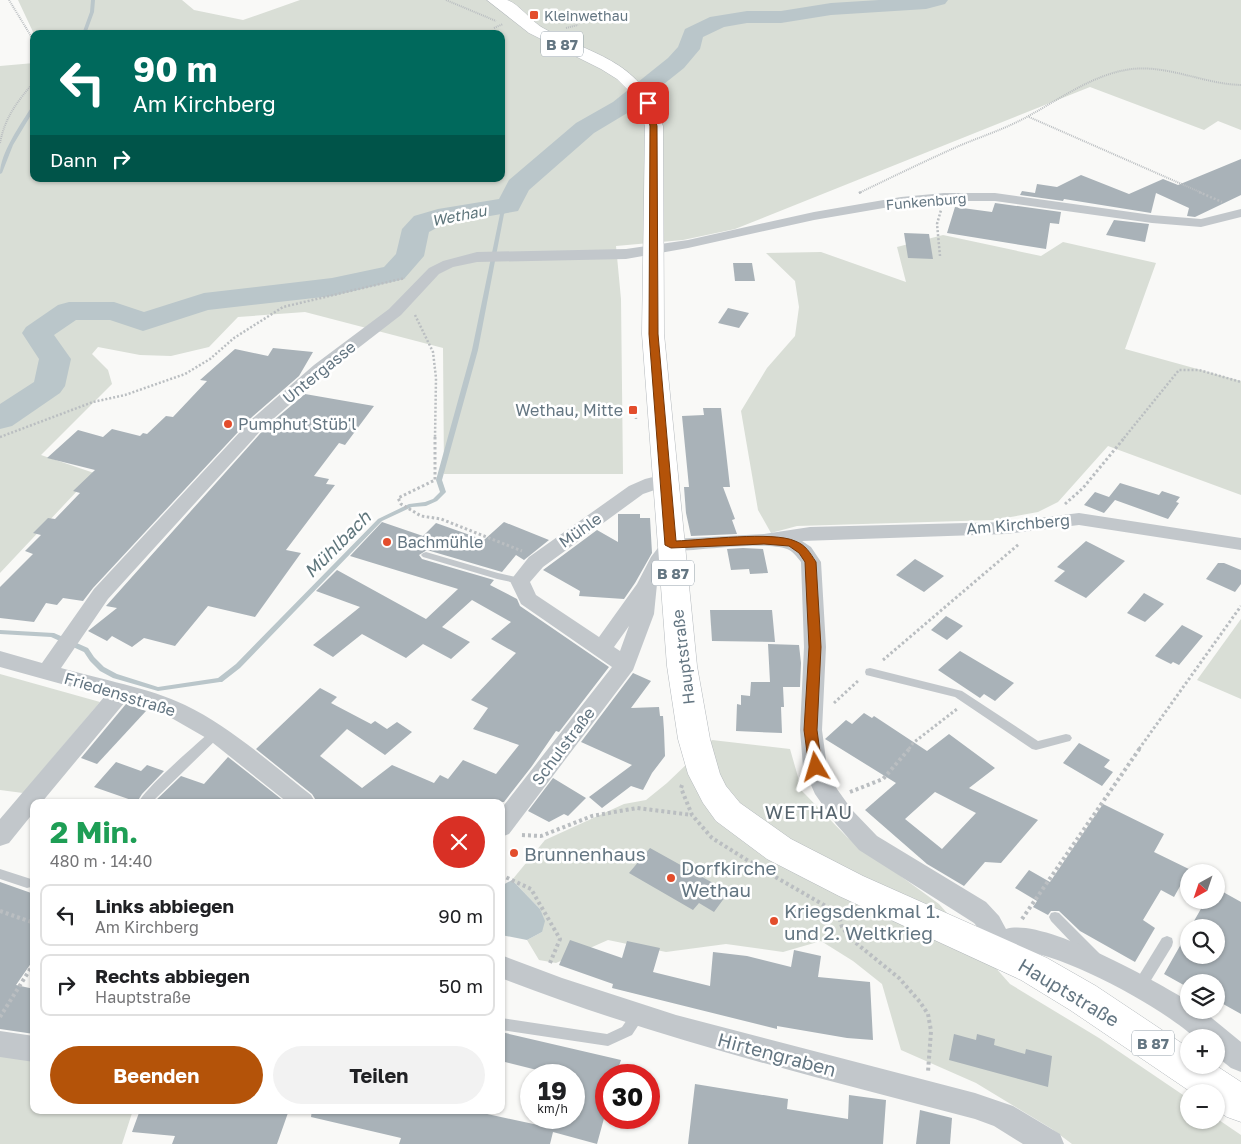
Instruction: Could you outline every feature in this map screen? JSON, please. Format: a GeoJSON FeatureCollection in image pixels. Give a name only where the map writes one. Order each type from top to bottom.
{"type":"FeatureCollection","features":[{"type":"Feature","properties":{"kind":"main road","name":"Hauptstraße"},"geometry":{"type":"LineString","coordinates":[[500,1],[520,20],[537,31],[605,64],[631,82],[648,103],[654,126],[653,334],[682,666],[694,739],[704,774],[719,800],[728,812],[752,831],[815,869],[1034,969],[1083,998],[1241,1104]]}},
{"type":"Feature","properties":{"kind":"street","name":"Funkenburg"},"geometry":{"type":"LineString","coordinates":[[654,250],[814,216],[901,201],[944,197],[995,197],[1152,219],[1241,229]]}},
{"type":"Feature","properties":{"kind":"street","name":"Funkenburg"},"geometry":{"type":"LineString","coordinates":[[1201,223],[1241,213]]}},
{"type":"Feature","properties":{"kind":"street","name":"Untergasse"},"geometry":{"type":"LineString","coordinates":[[47,672],[101,594],[259,422],[320,369],[408,301],[434,271],[461,259],[477,257],[624,254],[654,250]]}},
{"type":"Feature","properties":{"kind":"street","name":"Mühle"},"geometry":{"type":"LineString","coordinates":[[524,590],[536,562],[636,490],[665,480]]}},
{"type":"Feature","properties":{"kind":"street","name":"Am Kirchberg"},"geometry":{"type":"LineString","coordinates":[[671,545],[764,540],[810,533],[1006,528],[1028,526],[1060,519],[1079,520],[1241,544]]}},
{"type":"Feature","properties":{"kind":"street","name":"Am Kirchberg"},"geometry":{"type":"LineString","coordinates":[[764,540],[791,543],[804,550],[810,562],[815,647],[811,730],[816,767],[827,794],[844,817],[868,843],[977,910],[986,918],[994,929],[995,950]]}},
{"type":"Feature","properties":{"kind":"street","name":"Schulstraße"},"geometry":{"type":"LineString","coordinates":[[511,831],[625,665],[644,614],[647,584],[658,562],[671,545]]}},
{"type":"Feature","properties":{"kind":"street"},"geometry":{"type":"LineString","coordinates":[[602,649],[647,584]]}},
{"type":"Feature","properties":{"kind":"street"},"geometry":{"type":"LineString","coordinates":[[524,590],[625,665]]}},
{"type":"Feature","properties":{"kind":"street","name":"Friedensstraße"},"geometry":{"type":"LineString","coordinates":[[0,659],[176,710],[216,733],[299,799]]}},
{"type":"Feature","properties":{"kind":"street"},"geometry":{"type":"LineString","coordinates":[[1,832],[120,693]]}},
{"type":"Feature","properties":{"kind":"street","name":"Hauptstraße"},"geometry":{"type":"LineString","coordinates":[[995,950],[1010,939],[1025,939],[1066,952],[1180,1006]]}},
{"type":"Feature","properties":{"kind":"street","name":"Hirtengraben"},"geometry":{"type":"LineString","coordinates":[[505,968],[638,1015],[760,1052],[926,1092],[975,1106],[1003,1116],[1050,1144]]}},
{"type":"Feature","properties":{"kind":"street","name":"Hauptstraße"},"geometry":{"type":"LineString","coordinates":[[1199,1019],[1208,1029]]}},
{"type":"Feature","properties":{"kind":"street"},"geometry":{"type":"LineString","coordinates":[[0,1044],[30,1048]]}},
{"type":"Feature","properties":{"kind":"street","name":"Hauptstraße"},"geometry":{"type":"LineString","coordinates":[[1225,1046],[1241,1059]]}},
{"type":"Feature","properties":{"kind":"lane"},"geometry":{"type":"LineString","coordinates":[[426,554],[496,576],[524,590]]}},
{"type":"Feature","properties":{"kind":"lane"},"geometry":{"type":"LineString","coordinates":[[870,672],[958,694],[1036,746],[1066,738]]}},
{"type":"Feature","properties":{"kind":"lane"},"geometry":{"type":"LineString","coordinates":[[148,799],[216,733]]}},
{"type":"Feature","properties":{"kind":"lane"},"geometry":{"type":"LineString","coordinates":[[0,874],[27,883]]}},
{"type":"Feature","properties":{"kind":"lane"},"geometry":{"type":"LineString","coordinates":[[1055,917],[1107,970]]}},
{"type":"Feature","properties":{"kind":"lane"},"geometry":{"type":"LineString","coordinates":[[1140,986],[1167,942]]}},
{"type":"Feature","properties":{"kind":"lane"},"geometry":{"type":"LineString","coordinates":[[505,1025],[608,1040],[627,1030],[638,1015]]}},
{"type":"Feature","properties":{"kind":"path"},"geometry":{"type":"LineString","coordinates":[[10,0],[30,35]]}},
{"type":"Feature","properties":{"kind":"path"},"geometry":{"type":"LineString","coordinates":[[856,194],[945,152],[1028,117],[1053,101],[1119,72],[1133,68],[1152,69],[1204,81],[1241,85]]}},
{"type":"Feature","properties":{"kind":"path"},"geometry":{"type":"LineString","coordinates":[[0,143],[4,124],[30,87]]}},
{"type":"Feature","properties":{"kind":"path"},"geometry":{"type":"LineString","coordinates":[[1028,117],[1225,204]]}},
{"type":"Feature","properties":{"kind":"path"},"geometry":{"type":"LineString","coordinates":[[940,214],[937,224],[940,256]]}},
{"type":"Feature","properties":{"kind":"path"},"geometry":{"type":"LineString","coordinates":[[0,437],[75,408],[125,395],[185,374],[210,359],[234,338],[283,306],[434,271]]}},
{"type":"Feature","properties":{"kind":"path"},"geometry":{"type":"LineString","coordinates":[[408,301],[433,352],[436,378],[435,480],[398,498],[400,504],[420,516],[441,519],[480,533],[529,554],[536,562]]}},
{"type":"Feature","properties":{"kind":"path"},"geometry":{"type":"LineString","coordinates":[[811,730],[839,698],[1083,488],[1179,370],[1198,370],[1241,382]]}},
{"type":"Feature","properties":{"kind":"path"},"geometry":{"type":"LineString","coordinates":[[1031,904],[1186,681],[1241,606]]}},
{"type":"Feature","properties":{"kind":"path"},"geometry":{"type":"LineString","coordinates":[[827,794],[854,792],[883,778],[901,760],[913,743],[968,700]]}},
{"type":"Feature","properties":{"kind":"path"},"geometry":{"type":"LineString","coordinates":[[684,779],[681,788],[692,815],[712,838],[782,883],[838,913],[869,921]]}},
{"type":"Feature","properties":{"kind":"path"},"geometry":{"type":"LineString","coordinates":[[511,831],[541,836],[592,816],[637,808],[692,815]]}},
{"type":"Feature","properties":{"kind":"path"},"geometry":{"type":"LineString","coordinates":[[505,877],[531,889],[560,939],[542,982]]}},
{"type":"Feature","properties":{"kind":"path"},"geometry":{"type":"LineString","coordinates":[[0,911],[30,922]]}},
{"type":"Feature","properties":{"kind":"path"},"geometry":{"type":"LineString","coordinates":[[838,913],[842,927],[851,939],[918,997],[927,1009],[931,1026],[926,1092]]}},
{"type":"Feature","properties":{"kind":"path"},"geometry":{"type":"LineString","coordinates":[[0,1018],[30,969]]}},
{"type":"Feature","properties":{"kind":"shaded area"},"geometry":{"type":"Polygon","coordinates":[[[18,0],[182,0],[194,10],[243,20],[300,0],[1241,0],[1241,130],[1218,121],[1204,130],[1090,87],[735,229],[683,240],[616,246],[621,299],[623,474],[444,474],[443,348],[305,312],[238,317],[209,347],[171,356],[140,355],[98,347],[92,354],[108,370],[112,384],[41,455],[94,473],[0,573],[0,66],[30,63],[30,182],[505,182],[505,30],[32,30],[18,0]]]}},
{"type":"Feature","properties":{"kind":"shaded area"},"geometry":{"type":"Polygon","coordinates":[[[943,235],[1041,256],[1063,242],[1156,263],[1125,349],[1241,381],[1241,495],[1108,446],[1058,502],[1038,512],[994,520],[797,526],[771,533],[758,510],[741,411],[767,368],[795,336],[799,307],[795,281],[766,253],[821,252],[906,282],[897,247],[943,235]]]}},
{"type":"Feature","properties":{"kind":"shaded area"},"geometry":{"type":"Polygon","coordinates":[[[1241,619],[1241,699],[1197,680],[1241,619]]]}},
{"type":"Feature","properties":{"kind":"shaded area"},"geometry":{"type":"Polygon","coordinates":[[[0,674],[100,702],[23,793],[0,790],[0,674]]]}},
{"type":"Feature","properties":{"kind":"shaded area"},"geometry":{"type":"Polygon","coordinates":[[[712,740],[790,749],[802,791],[847,837],[939,904],[1010,984],[1099,1038],[1180,1093],[1180,1129],[1225,1129],[1225,1124],[1241,1135],[1241,1144],[1072,1144],[1052,1129],[976,1083],[901,1050],[882,984],[853,961],[821,941],[783,952],[726,944],[666,952],[608,940],[556,963],[539,960],[527,940],[542,932],[540,909],[512,880],[545,840],[624,804],[646,800],[667,783],[712,740]]]}},
{"type":"Feature","properties":{"kind":"shaded area"},"geometry":{"type":"Polygon","coordinates":[[[512,880],[540,909],[545,921],[542,932],[527,940],[505,936],[505,884],[512,880]]]}},
{"type":"Feature","properties":{"kind":"shaded area"},"geometry":{"type":"Polygon","coordinates":[[[0,1056],[30,1060],[30,1114],[132,1114],[122,1144],[0,1144],[0,1056]]]}},
{"type":"Feature","properties":{"kind":"building"},"geometry":{"type":"Polygon","coordinates":[[[1241,159],[1241,195],[1195,217],[1187,216],[1189,208],[1156,193],[1151,213],[1064,199],[1063,201],[1020,195],[1022,191],[1035,193],[1037,184],[1057,187],[1081,175],[1129,194],[1163,179],[1178,185],[1241,159]]]}},
{"type":"Feature","properties":{"kind":"building"},"geometry":{"type":"Polygon","coordinates":[[[995,203],[1061,212],[1059,224],[1050,223],[1046,249],[947,233],[955,207],[992,212],[995,203]]]}},
{"type":"Feature","properties":{"kind":"building"},"geometry":{"type":"Polygon","coordinates":[[[1114,220],[1149,224],[1145,242],[1106,235],[1114,220]]]}},
{"type":"Feature","properties":{"kind":"building"},"geometry":{"type":"Polygon","coordinates":[[[904,233],[929,234],[933,259],[908,258],[904,233]]]}},
{"type":"Feature","properties":{"kind":"building"},"geometry":{"type":"Polygon","coordinates":[[[733,263],[752,263],[755,281],[735,281],[733,263]]]}},
{"type":"Feature","properties":{"kind":"building"},"geometry":{"type":"Polygon","coordinates":[[[728,308],[749,313],[739,328],[718,323],[728,308]]]}},
{"type":"Feature","properties":{"kind":"building"},"geometry":{"type":"Polygon","coordinates":[[[273,348],[313,352],[299,376],[252,417],[83,601],[63,598],[57,605],[46,603],[34,622],[0,618],[0,587],[33,554],[25,551],[41,535],[33,533],[48,518],[55,519],[80,493],[73,491],[95,470],[47,458],[78,430],[103,437],[112,429],[140,436],[143,433],[147,434],[166,416],[173,417],[207,381],[200,380],[235,349],[268,356],[273,348]]]}},
{"type":"Feature","properties":{"kind":"building"},"geometry":{"type":"Polygon","coordinates":[[[305,394],[374,406],[345,445],[339,443],[314,476],[329,479],[326,484],[335,485],[286,550],[301,553],[255,617],[208,606],[175,646],[144,638],[132,647],[112,636],[107,641],[88,631],[117,608],[106,606],[266,427],[305,394]]]}},
{"type":"Feature","properties":{"kind":"building"},"geometry":{"type":"Polygon","coordinates":[[[703,408],[721,408],[730,487],[723,487],[735,519],[732,520],[737,534],[691,536],[686,513],[684,487],[689,487],[682,416],[704,415],[703,408]]]}},
{"type":"Feature","properties":{"kind":"building"},"geometry":{"type":"Polygon","coordinates":[[[1120,483],[1159,495],[1162,491],[1180,497],[1176,502],[1179,503],[1168,519],[1115,500],[1104,513],[1084,505],[1095,492],[1109,497],[1120,483]]]}},
{"type":"Feature","properties":{"kind":"building"},"geometry":{"type":"Polygon","coordinates":[[[618,514],[640,514],[640,518],[650,518],[652,553],[624,599],[579,596],[580,591],[543,570],[597,530],[618,542],[618,514]]]}},
{"type":"Feature","properties":{"kind":"building"},"geometry":{"type":"Polygon","coordinates":[[[382,522],[423,536],[436,523],[484,540],[504,522],[549,540],[524,560],[516,555],[502,572],[427,550],[419,555],[422,559],[494,580],[490,585],[517,599],[520,606],[609,667],[559,732],[556,731],[505,801],[505,799],[315,799],[312,794],[256,749],[320,688],[337,697],[331,703],[371,724],[375,721],[387,729],[397,722],[412,732],[385,755],[347,729],[320,756],[362,788],[392,765],[434,783],[440,775],[448,779],[463,760],[496,774],[519,745],[473,729],[488,708],[471,700],[516,653],[491,639],[511,622],[472,600],[442,627],[470,642],[451,659],[423,644],[406,658],[362,634],[333,657],[313,645],[360,607],[316,591],[337,570],[426,619],[458,589],[350,556],[382,522]]]}},
{"type":"Feature","properties":{"kind":"building"},"geometry":{"type":"Polygon","coordinates":[[[1086,541],[1125,561],[1086,598],[1054,581],[1065,571],[1057,567],[1086,541]]]}},
{"type":"Feature","properties":{"kind":"building"},"geometry":{"type":"Polygon","coordinates":[[[727,549],[763,549],[768,573],[750,574],[749,569],[731,570],[727,549]]]}},
{"type":"Feature","properties":{"kind":"building"},"geometry":{"type":"Polygon","coordinates":[[[915,559],[944,576],[924,592],[896,575],[915,559]]]}},
{"type":"Feature","properties":{"kind":"building"},"geometry":{"type":"Polygon","coordinates":[[[1218,563],[1224,563],[1241,570],[1241,584],[1235,592],[1206,579],[1218,563]]]}},
{"type":"Feature","properties":{"kind":"building"},"geometry":{"type":"Polygon","coordinates":[[[1144,593],[1164,604],[1145,622],[1127,613],[1144,593]]]}},
{"type":"Feature","properties":{"kind":"building"},"geometry":{"type":"Polygon","coordinates":[[[710,610],[772,610],[775,642],[712,641],[710,610]]]}},
{"type":"Feature","properties":{"kind":"building"},"geometry":{"type":"Polygon","coordinates":[[[946,616],[963,626],[947,640],[931,630],[946,616]]]}},
{"type":"Feature","properties":{"kind":"building"},"geometry":{"type":"Polygon","coordinates":[[[1182,625],[1203,636],[1179,665],[1173,662],[1171,664],[1155,656],[1182,625]]]}},
{"type":"Feature","properties":{"kind":"building"},"geometry":{"type":"Polygon","coordinates":[[[768,644],[799,645],[801,663],[800,687],[783,687],[784,707],[781,707],[782,733],[736,731],[737,704],[741,705],[741,695],[750,696],[751,682],[770,682],[768,644]]]}},
{"type":"Feature","properties":{"kind":"building"},"geometry":{"type":"Polygon","coordinates":[[[960,651],[1014,683],[995,701],[984,694],[980,698],[938,670],[960,651]]]}},
{"type":"Feature","properties":{"kind":"building"},"geometry":{"type":"Polygon","coordinates":[[[633,673],[651,681],[631,708],[659,707],[660,716],[663,716],[665,756],[652,773],[643,790],[631,786],[602,808],[589,797],[632,765],[581,742],[633,673]]]}},
{"type":"Feature","properties":{"kind":"building"},"geometry":{"type":"Polygon","coordinates":[[[126,704],[146,711],[97,764],[81,758],[126,704]]]}},
{"type":"Feature","properties":{"kind":"building"},"geometry":{"type":"Polygon","coordinates":[[[864,713],[872,718],[874,716],[927,751],[949,734],[995,768],[969,788],[1038,820],[1001,863],[985,862],[964,886],[927,864],[865,810],[896,783],[825,739],[846,720],[852,724],[864,713]],[[935,792],[905,819],[942,849],[976,813],[935,792]]]}},
{"type":"Feature","properties":{"kind":"building"},"geometry":{"type":"Polygon","coordinates":[[[1079,743],[1110,760],[1104,767],[1113,772],[1102,786],[1063,763],[1079,743]]]}},
{"type":"Feature","properties":{"kind":"building"},"geometry":{"type":"Polygon","coordinates":[[[228,757],[281,799],[157,799],[181,776],[204,784],[228,757]]]}},
{"type":"Feature","properties":{"kind":"building"},"geometry":{"type":"Polygon","coordinates":[[[116,762],[141,771],[147,765],[164,771],[139,799],[128,799],[94,787],[116,762]]]}},
{"type":"Feature","properties":{"kind":"building"},"geometry":{"type":"Polygon","coordinates":[[[553,778],[586,798],[568,816],[564,814],[549,822],[528,811],[553,778]]]}},
{"type":"Feature","properties":{"kind":"building"},"geometry":{"type":"Polygon","coordinates":[[[1103,804],[1164,834],[1154,852],[1180,865],[1180,886],[1174,897],[1161,890],[1143,920],[1155,928],[1135,962],[1080,931],[1059,911],[1051,911],[1048,915],[1033,907],[1037,901],[1015,888],[1029,870],[1050,882],[1103,804]]]}},
{"type":"Feature","properties":{"kind":"building","name":"Dorfkirche Wethau"},"geometry":{"type":"Polygon","coordinates":[[[650,848],[713,883],[709,888],[725,897],[714,912],[699,903],[693,910],[629,873],[650,848]]]}},
{"type":"Feature","properties":{"kind":"building"},"geometry":{"type":"Polygon","coordinates":[[[0,882],[30,893],[30,965],[16,985],[30,988],[30,1033],[0,1029],[0,882]]]}},
{"type":"Feature","properties":{"kind":"building"},"geometry":{"type":"Polygon","coordinates":[[[1225,893],[1241,902],[1241,1014],[1225,1005],[1225,974],[1180,974],[1180,983],[1164,974],[1180,946],[1180,964],[1225,964],[1225,919],[1195,919],[1201,909],[1225,909],[1225,893]]]}},
{"type":"Feature","properties":{"kind":"building"},"geometry":{"type":"Polygon","coordinates":[[[570,940],[622,958],[627,941],[660,948],[653,972],[710,986],[713,952],[747,956],[791,967],[794,950],[821,956],[818,977],[870,982],[873,1040],[847,1038],[777,1026],[777,1029],[612,988],[613,984],[559,965],[570,940]]]}},
{"type":"Feature","properties":{"kind":"building"},"geometry":{"type":"Polygon","coordinates":[[[505,1033],[621,1060],[620,1064],[595,1064],[595,1129],[601,1129],[597,1144],[553,1132],[550,1144],[399,1144],[401,1138],[311,1117],[311,1114],[487,1114],[520,1121],[520,1129],[585,1129],[585,1064],[520,1064],[520,1066],[505,1062],[505,1033]]]}},
{"type":"Feature","properties":{"kind":"building"},"geometry":{"type":"Polygon","coordinates":[[[954,1034],[976,1040],[977,1034],[995,1039],[994,1045],[1025,1054],[1026,1049],[1052,1056],[1048,1087],[949,1060],[954,1034]]]}},
{"type":"Feature","properties":{"kind":"building"},"geometry":{"type":"Polygon","coordinates":[[[695,1084],[788,1099],[787,1109],[848,1119],[849,1095],[886,1100],[883,1144],[688,1144],[695,1084]]]}},
{"type":"Feature","properties":{"kind":"building"},"geometry":{"type":"Polygon","coordinates":[[[920,1110],[952,1118],[950,1144],[916,1144],[920,1110]]]}},
{"type":"Feature","properties":{"kind":"building"},"geometry":{"type":"Polygon","coordinates":[[[139,1114],[288,1114],[277,1144],[172,1144],[175,1136],[132,1132],[139,1114]]]}},
{"type":"Feature","properties":{"kind":"waterway"},"geometry":{"type":"LineString","coordinates":[[85,30],[92,12],[93,0]]}},
{"type":"Feature","properties":{"kind":"waterway","name":"Wethau"},"geometry":{"type":"LineString","coordinates":[[0,419],[49,386],[55,359],[37,333],[69,311],[114,311],[143,322],[204,302],[332,287],[394,273],[410,256],[416,229],[424,222],[438,217],[509,205],[518,186],[585,128],[621,107],[676,63],[689,49],[693,34],[718,22],[747,17],[781,17],[831,9],[926,3],[938,0]]}},
{"type":"Feature","properties":{"kind":"waterway"},"geometry":{"type":"LineString","coordinates":[[0,173],[11,145],[30,113]]}},
{"type":"Feature","properties":{"kind":"waterway","name":"Mühlbach"},"geometry":{"type":"LineString","coordinates":[[0,632],[52,635],[86,650],[102,669],[115,676],[158,689],[220,680],[238,666],[380,520],[411,505],[426,504],[435,500],[443,492],[439,480],[475,350],[502,214],[509,205]]}},
{"type":"Feature","properties":{"kind":"place","name":"Kleinwethau"},"geometry":{"type":"Point","coordinates":[534,15]}},
{"type":"Feature","properties":{"kind":"place","name":"Wethau, Mitte"},"geometry":{"type":"Point","coordinates":[633,410]}},
{"type":"Feature","properties":{"kind":"place","name":"Pumphut Stüb'l"},"geometry":{"type":"Point","coordinates":[228,424]}},
{"type":"Feature","properties":{"kind":"place","name":"Bachmühle"},"geometry":{"type":"Point","coordinates":[387,542]}},
{"type":"Feature","properties":{"kind":"place","name":"Brunnenhaus"},"geometry":{"type":"Point","coordinates":[514,853]}},
{"type":"Feature","properties":{"kind":"place","name":"Dorfkirche Wethau"},"geometry":{"type":"Point","coordinates":[671,878]}},
{"type":"Feature","properties":{"kind":"place","name":"Kriegsdenkmal 1. und 2. Weltkrieg"},"geometry":{"type":"Point","coordinates":[774,921]}},
{"type":"Feature","properties":{"kind":"district","name":"WETHAU"},"geometry":{"type":"Point","coordinates":[809,811]}},
{"type":"Feature","properties":{"kind":"route"},"geometry":{"type":"LineString","coordinates":[[648,103],[654,126],[653,334],[671,545],[764,540],[791,543],[804,550],[810,562],[815,647],[811,730],[816,767]]}}]}
